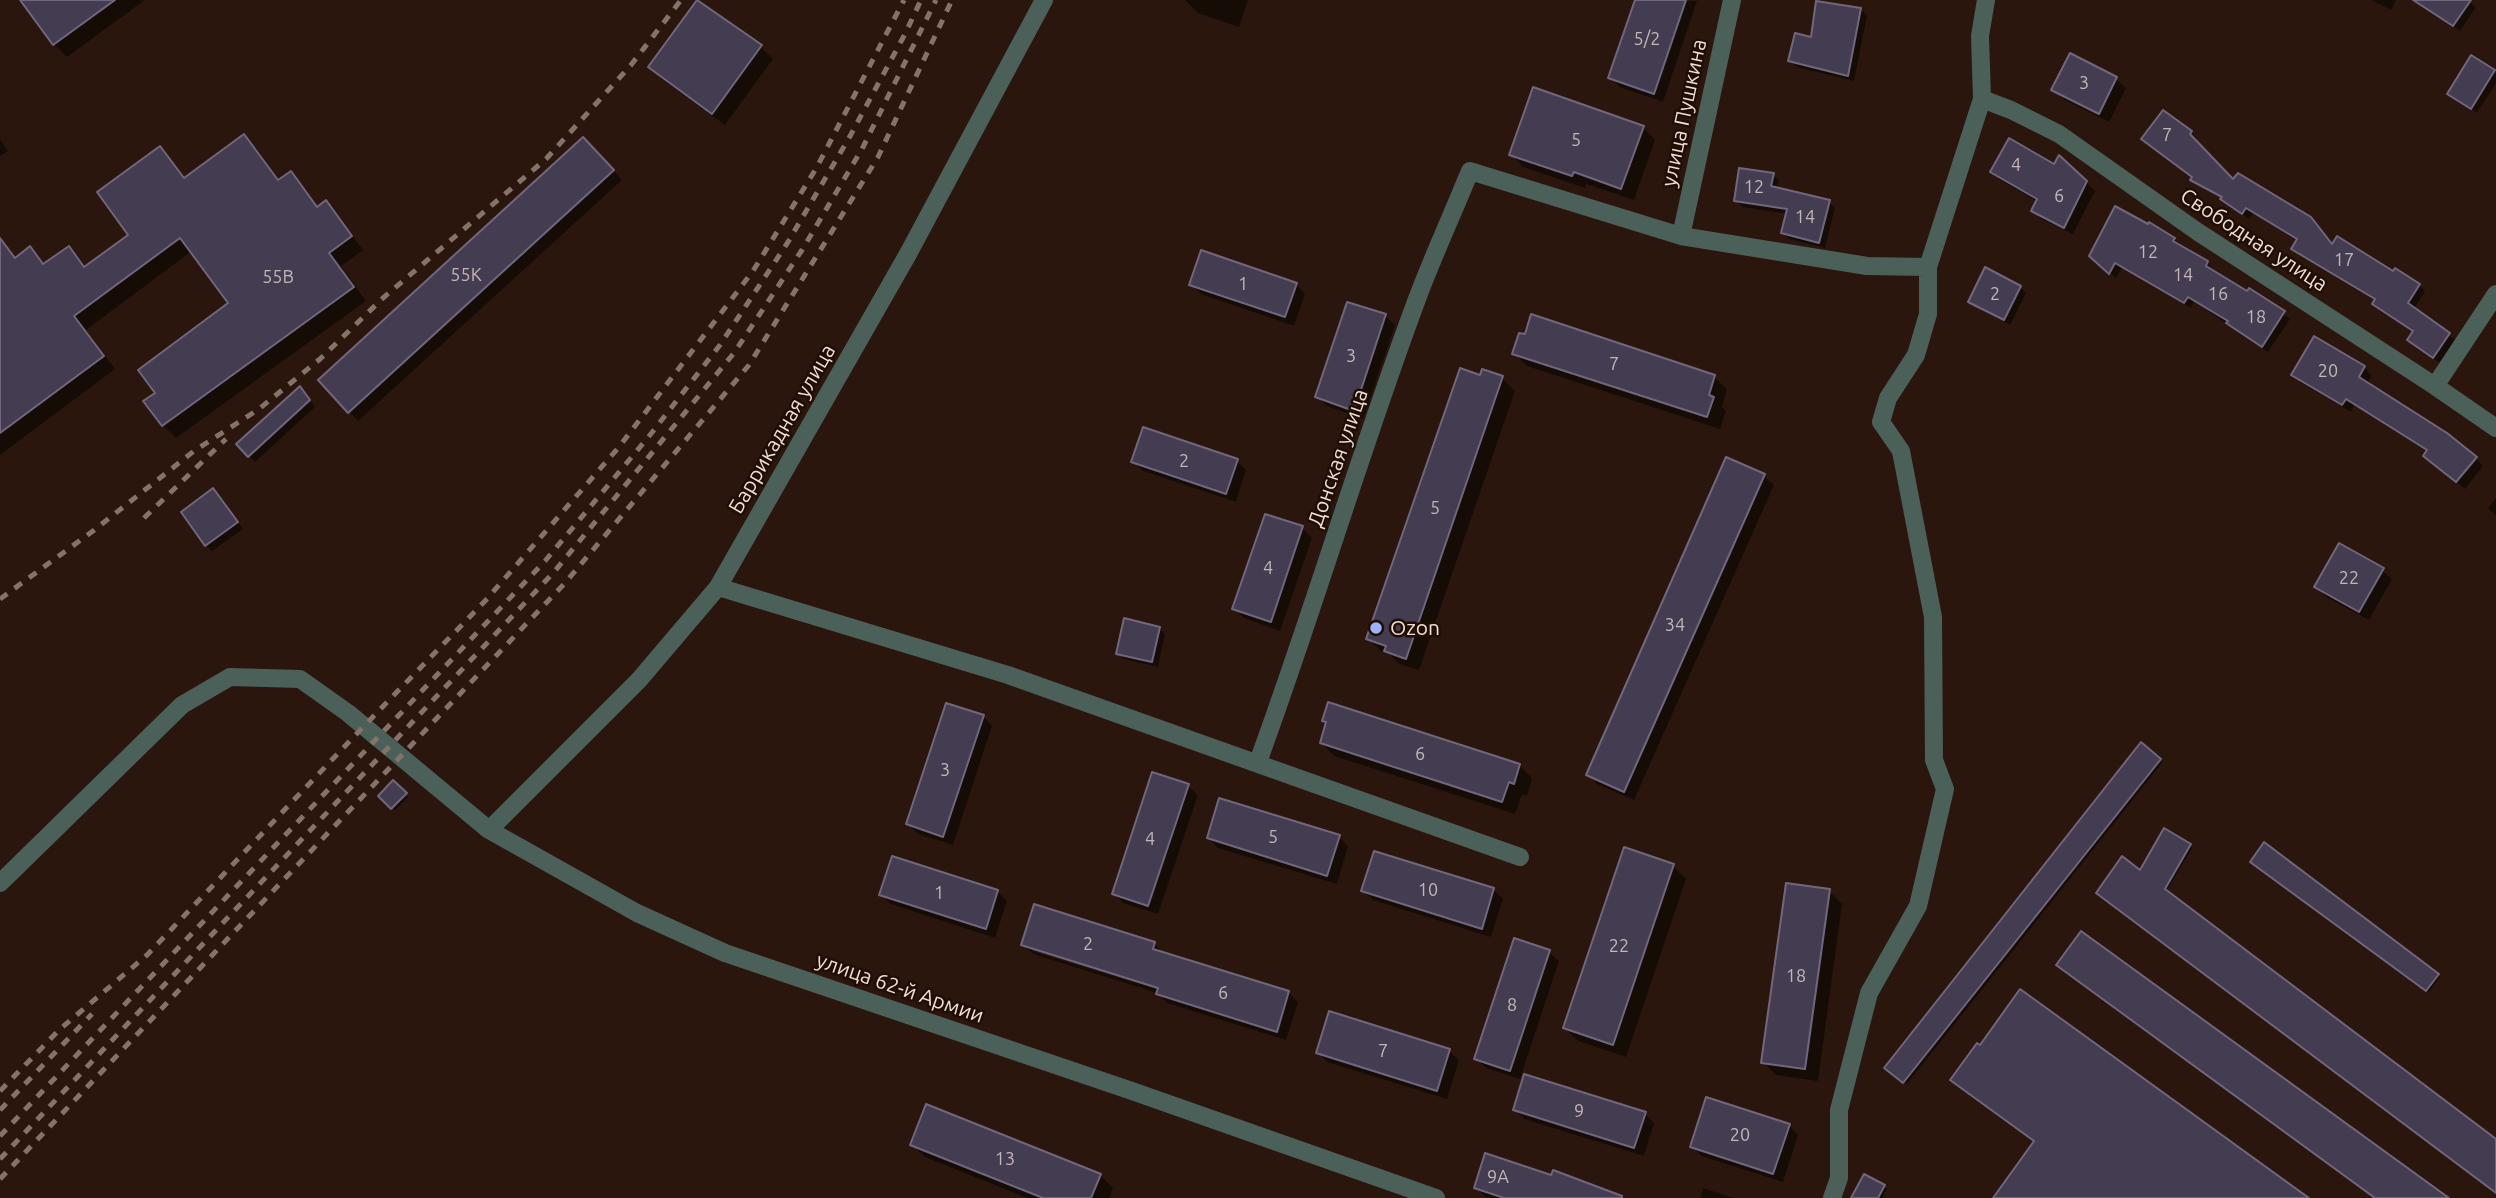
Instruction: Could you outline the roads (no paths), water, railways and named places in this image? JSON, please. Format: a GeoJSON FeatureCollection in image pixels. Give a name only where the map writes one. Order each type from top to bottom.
{"type":"FeatureCollection","features":[{"type":"Feature","properties":{"kind":"street","name":"Баррикадная улица"},"geometry":{"type":"LineString","coordinates":[[489,830],[639,680],[718,587],[908,254],[1044,0]]}},
{"type":"Feature","properties":{"kind":"street","name":"улица Пушкина"},"geometry":{"type":"LineString","coordinates":[[1681,236],[1732,0]]}},
{"type":"Feature","properties":{"kind":"street"},"geometry":{"type":"LineString","coordinates":[[1832,1198],[1839,1178],[1839,1110],[1869,993],[1918,906],[1945,789],[1934,760],[1933,617],[1901,451],[1881,422],[1888,398],[1916,355],[1928,314],[1928,267],[1983,99],[1980,36],[1986,0]]}},
{"type":"Feature","properties":{"kind":"street","name":"Свободная улица"},"geometry":{"type":"LineString","coordinates":[[1983,99],[2059,134],[2198,232],[2496,428]]}},
{"type":"Feature","properties":{"kind":"street","name":"Донская улица"},"geometry":{"type":"LineString","coordinates":[[1258,762],[1297,656],[1417,297],[1470,171],[1681,236]]}},
{"type":"Feature","properties":{"kind":"street"},"geometry":{"type":"LineString","coordinates":[[1681,236],[1867,266],[1928,267]]}},
{"type":"Feature","properties":{"kind":"street"},"geometry":{"type":"LineString","coordinates":[[2435,386],[2496,294]]}},
{"type":"Feature","properties":{"kind":"street"},"geometry":{"type":"LineString","coordinates":[[718,587],[1008,675],[1520,857]]}},
{"type":"Feature","properties":{"kind":"street","name":"улица 62-й Армии"},"geometry":{"type":"LineString","coordinates":[[0,883],[182,705],[230,677],[300,679],[348,713],[489,830],[637,913],[725,953],[1132,1091],[1436,1198]]}},
{"type":"Feature","properties":{"kind":"railway"},"geometry":{"type":"LineString","coordinates":[[0,599],[93,531],[194,451],[259,409],[320,359],[383,298],[546,159],[631,65],[681,0]]}},
{"type":"Feature","properties":{"kind":"railway"},"geometry":{"type":"LineString","coordinates":[[0,1091],[59,1030],[147,955],[486,600],[619,447],[753,271],[817,167],[904,0]]}},
{"type":"Feature","properties":{"kind":"railway"},"geometry":{"type":"LineString","coordinates":[[0,1136],[545,561],[650,435],[720,345],[788,242],[849,138],[921,0]]}},
{"type":"Feature","properties":{"kind":"railway"},"geometry":{"type":"LineString","coordinates":[[0,1159],[554,572],[734,353],[802,250],[862,149],[936,0]]}},
{"type":"Feature","properties":{"kind":"railway"},"geometry":{"type":"LineString","coordinates":[[0,1179],[565,583],[749,365],[878,157],[952,0]]}},
{"type":"Feature","properties":{"kind":"railway"},"geometry":{"type":"LineString","coordinates":[[144,518],[226,439]]}},
{"type":"Feature","properties":{"kind":"railway"},"geometry":{"type":"LineString","coordinates":[[0,1110],[92,1014]]}},
{"type":"Feature","properties":{"kind":"place","name":"Ozon"},"geometry":{"type":"Point","coordinates":[1376,628]}}]}
